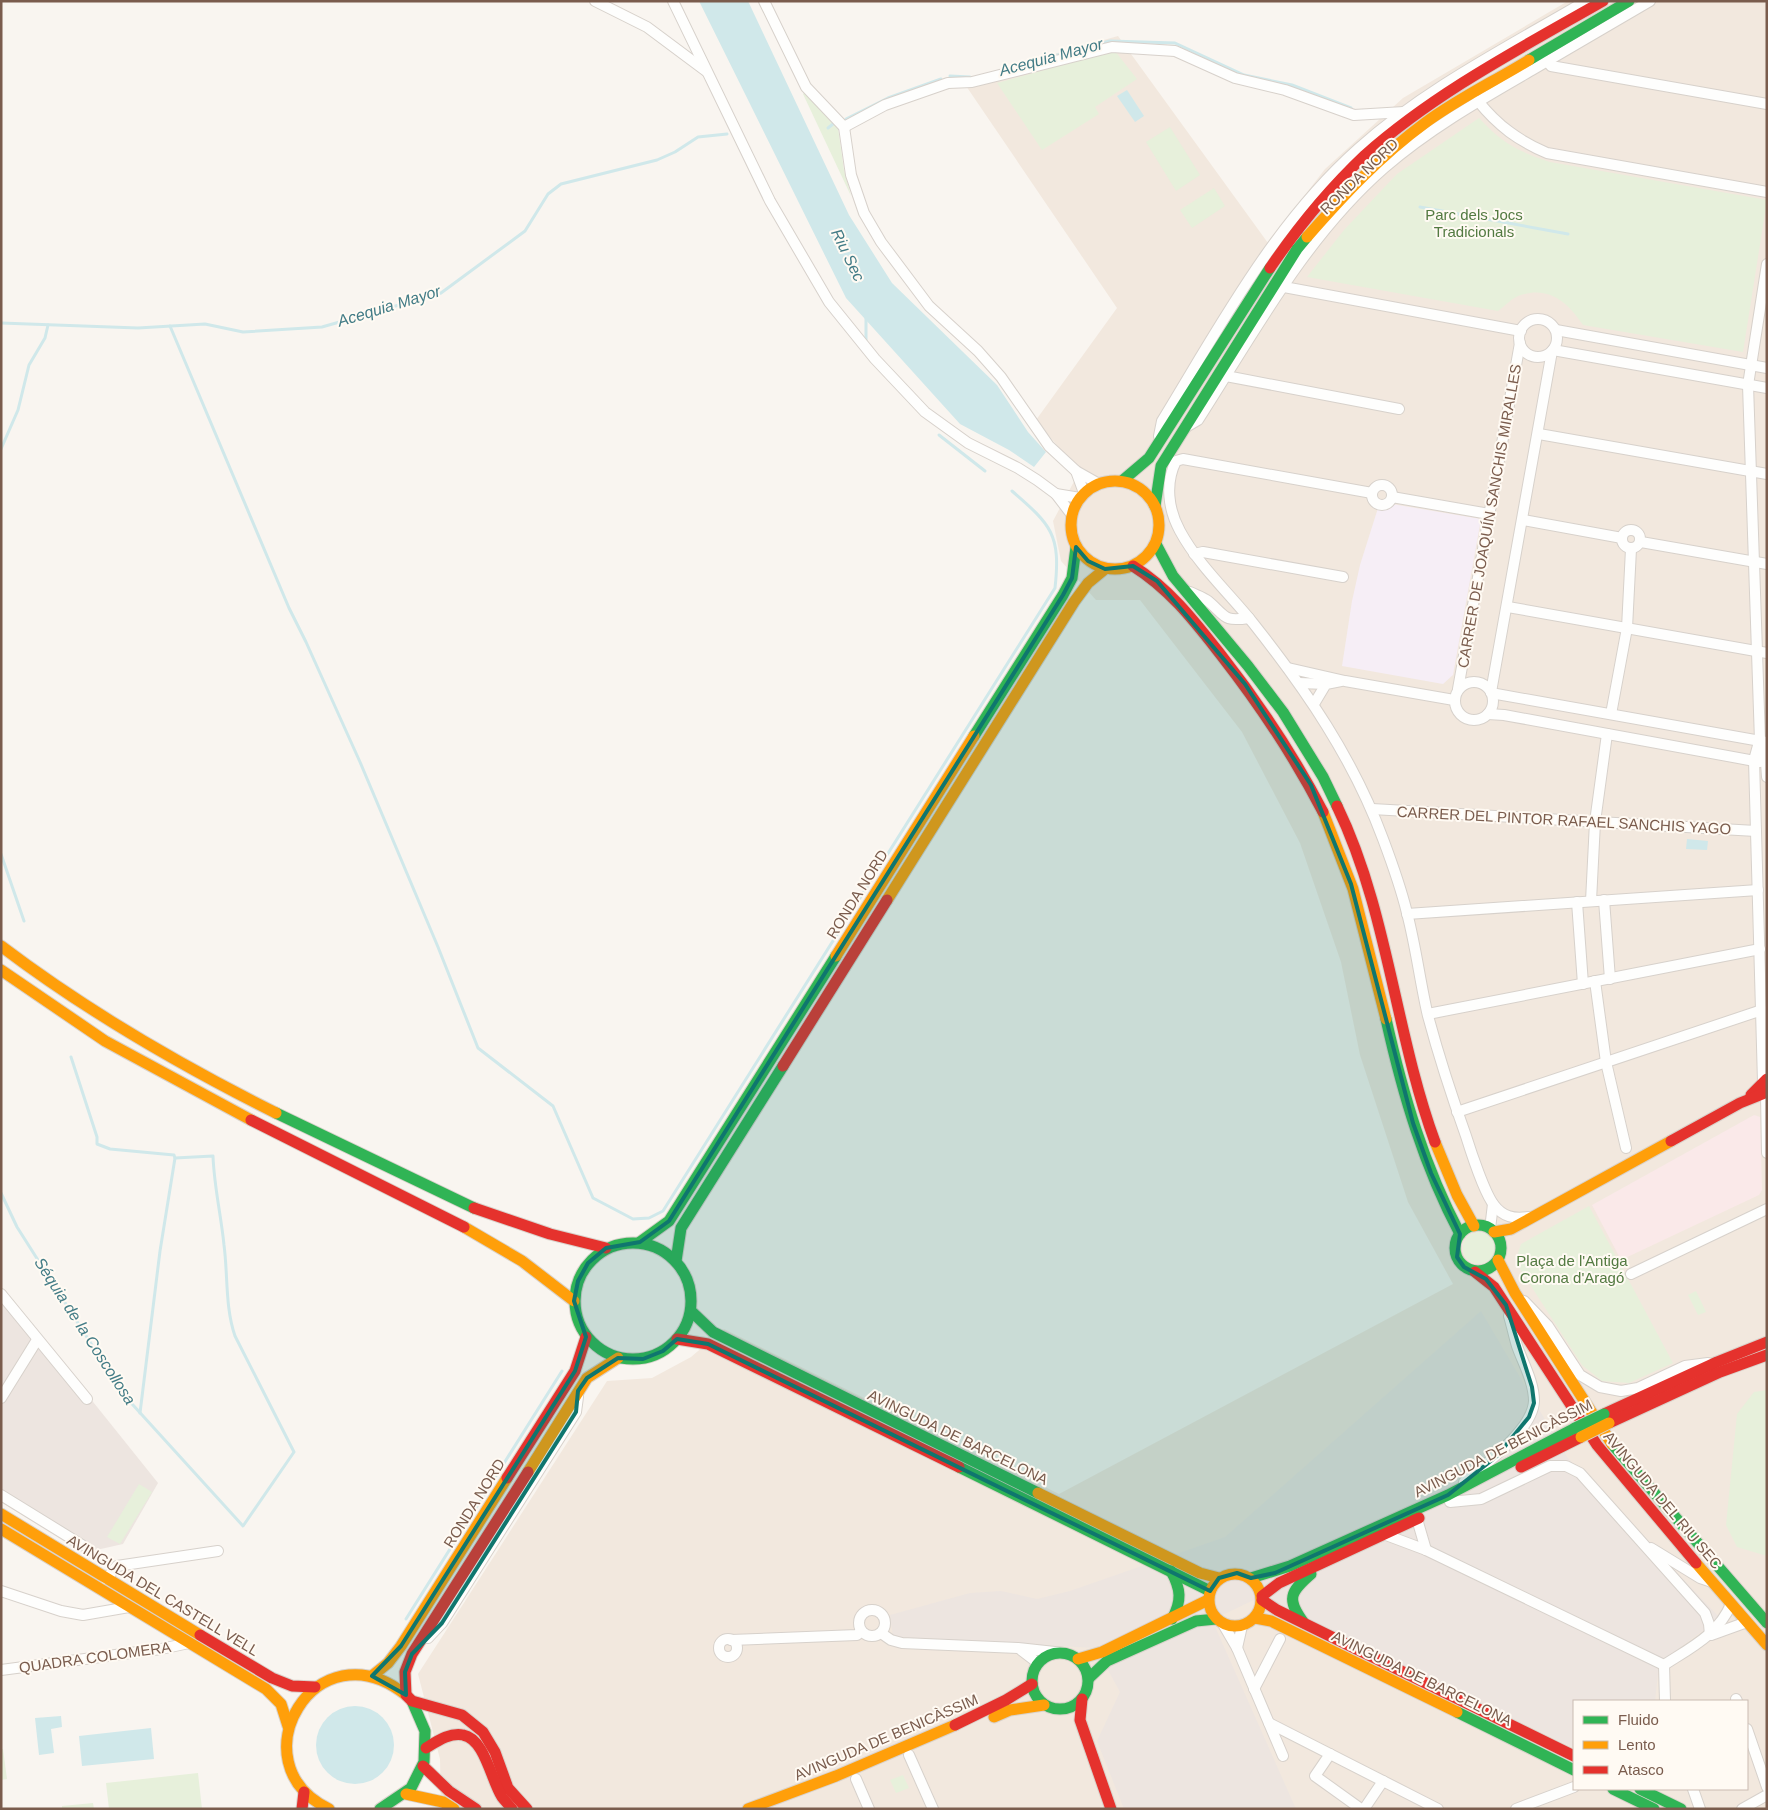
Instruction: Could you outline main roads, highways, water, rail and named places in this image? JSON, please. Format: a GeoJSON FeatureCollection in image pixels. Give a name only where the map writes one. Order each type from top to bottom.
{"type":"FeatureCollection","features":[{"type":"Feature","properties":{"kind":"main road","name":"RONDA NORD"},"geometry":{"type":"LineString","coordinates":[[1122,481],[1149,458],[1263,276],[1310,213],[1337,182],[1366,154],[1418,112],[1474,76],[1603,1]]}},
{"type":"Feature","properties":{"kind":"main road","name":"RONDA NORD"},"geometry":{"type":"LineString","coordinates":[[1155,506],[1162,466],[1183,429],[1297,249],[1348,190],[1376,162],[1426,122],[1629,1]]}},
{"type":"Feature","properties":{"kind":"main road"},"geometry":{"type":"LineString","coordinates":[[1122,481],[1140,488],[1155,506],[1160,523],[1156,544],[1146,558],[1133,566],[1105,569],[1088,561],[1076,547],[1071,531],[1072,515],[1082,496],[1099,484],[1122,481]]}},
{"type":"Feature","properties":{"kind":"main road"},"geometry":{"type":"LineString","coordinates":[[1156,544],[1168,572],[1256,676],[1297,733],[1324,779],[1347,830],[1366,880],[1378,922],[1402,1031],[1426,1119],[1444,1168],[1485,1228],[1501,1246]]}},
{"type":"Feature","properties":{"kind":"main road","name":"RONDA NORD"},"geometry":{"type":"LineString","coordinates":[[640,1242],[669,1221],[1058,603],[1072,578],[1076,547]]}},
{"type":"Feature","properties":{"kind":"main road"},"geometry":{"type":"LineString","coordinates":[[1133,566],[1158,581],[1245,684],[1285,740],[1311,785],[1338,843],[1352,884],[1364,926],[1388,1034],[1413,1123],[1431,1173],[1460,1234],[1456,1245],[1457,1257],[1464,1267],[1475,1272],[1489,1270],[1498,1260],[1501,1246],[1511,1229]]}},
{"type":"Feature","properties":{"kind":"main road","name":"RONDA NORD"},"geometry":{"type":"LineString","coordinates":[[676,1261],[681,1228],[1074,602],[1088,583],[1105,569]]}},
{"type":"Feature","properties":{"kind":"main road"},"geometry":{"type":"LineString","coordinates":[[1,946],[80,1002],[150,1046],[215,1081],[459,1202],[500,1219],[563,1240],[606,1248],[624,1243],[640,1242],[658,1248],[676,1261],[684,1273],[691,1291],[690,1311],[685,1327],[677,1339],[663,1352],[643,1359],[618,1358],[600,1350],[586,1337],[578,1323],[574,1301],[578,1281],[588,1264],[606,1248]]}},
{"type":"Feature","properties":{"kind":"main road"},"geometry":{"type":"LineString","coordinates":[[1,970],[68,1017],[139,1061],[207,1098],[485,1238],[522,1261],[574,1301]]}},
{"type":"Feature","properties":{"kind":"main road"},"geometry":{"type":"LineString","coordinates":[[1460,1234],[1485,1228],[1511,1229],[1765,1088]]}},
{"type":"Feature","properties":{"kind":"main road","name":"AVINGUDA DEL RIU SEC"},"geometry":{"type":"LineString","coordinates":[[1498,1260],[1515,1293],[1584,1403],[1626,1462],[1767,1623]]}},
{"type":"Feature","properties":{"kind":"main road","name":"AVINGUDA DEL RIU SEC"},"geometry":{"type":"LineString","coordinates":[[1475,1272],[1494,1287],[1597,1445],[1767,1645]]}},
{"type":"Feature","properties":{"kind":"main road","name":"AVINGUDA DE BARCELONA"},"geometry":{"type":"LineString","coordinates":[[690,1311],[713,1332],[1200,1573],[1219,1578]]}},
{"type":"Feature","properties":{"kind":"main road","name":"RONDA NORD"},"geometry":{"type":"LineString","coordinates":[[372,1676],[388,1663],[422,1614],[576,1371],[586,1337]]}},
{"type":"Feature","properties":{"kind":"main road","name":"AVINGUDA DE BARCELONA"},"geometry":{"type":"LineString","coordinates":[[677,1339],[708,1344],[1171,1571],[1209,1596]]}},
{"type":"Feature","properties":{"kind":"main road","name":"AVINGUDA DE BENICÀSSIM"},"geometry":{"type":"LineString","coordinates":[[1251,1578],[1290,1566],[1449,1499],[1717,1362],[1767,1342]]}},
{"type":"Feature","properties":{"kind":"main road","name":"AVINGUDA DE BENICÀSSIM"},"geometry":{"type":"LineString","coordinates":[[1606,1419],[1720,1372],[1767,1355]]}},
{"type":"Feature","properties":{"kind":"main road","name":"RONDA NORD"},"geometry":{"type":"LineString","coordinates":[[409,1698],[405,1672],[412,1654],[587,1378],[618,1358]]}},
{"type":"Feature","properties":{"kind":"main road","name":"AVINGUDA DE BENICÀSSIM"},"geometry":{"type":"LineString","coordinates":[[1262,1598],[1279,1583],[1316,1568],[1418,1519],[1449,1499]]}},
{"type":"Feature","properties":{"kind":"main road","name":"AVINGUDA DEL CASTELL VELL"},"geometry":{"type":"LineString","coordinates":[[1,1514],[272,1678],[292,1686],[315,1687]]}},
{"type":"Feature","properties":{"kind":"main road","name":"AVINGUDA DEL CASTELL VELL"},"geometry":{"type":"LineString","coordinates":[[1,1529],[266,1689],[281,1704],[288,1726]]}},
{"type":"Feature","properties":{"kind":"main road"},"geometry":{"type":"LineString","coordinates":[[1305,1624],[1295,1612],[1292,1597],[1297,1584],[1316,1568]]}},
{"type":"Feature","properties":{"kind":"main road"},"geometry":{"type":"LineString","coordinates":[[1171,1571],[1182,1594],[1180,1606],[1172,1619]]}},
{"type":"Feature","properties":{"kind":"main road"},"geometry":{"type":"LineString","coordinates":[[1078,1659],[1102,1652],[1172,1619],[1209,1596],[1219,1578],[1237,1573],[1251,1578],[1258,1585],[1262,1598],[1255,1618],[1242,1626],[1220,1621],[1196,1621],[1107,1662],[1089,1678]]}},
{"type":"Feature","properties":{"kind":"main road"},"geometry":{"type":"LineString","coordinates":[[1209,1596],[1211,1610],[1220,1621]]}},
{"type":"Feature","properties":{"kind":"main road","name":"AVINGUDA DE BARCELONA"},"geometry":{"type":"LineString","coordinates":[[1262,1598],[1277,1610],[1573,1756]]}},
{"type":"Feature","properties":{"kind":"main road","name":"AVINGUDA DE BARCELONA"},"geometry":{"type":"LineString","coordinates":[[1255,1618],[1271,1622],[1571,1768]]}},
{"type":"Feature","properties":{"kind":"main road"},"geometry":{"type":"LineString","coordinates":[[1063,1710],[1073,1707],[1082,1699],[1088,1689],[1089,1678],[1085,1667],[1078,1659],[1064,1653],[1048,1655],[1038,1664],[1033,1673],[1032,1684],[1036,1697],[1044,1705],[1063,1710],[1080,1720]]}},
{"type":"Feature","properties":{"kind":"main road"},"geometry":{"type":"LineString","coordinates":[[329,1809],[304,1792],[288,1761],[288,1726],[298,1704],[315,1687],[342,1675],[372,1676],[390,1683],[409,1698],[462,1715],[483,1732],[495,1752],[508,1788],[527,1809]]}},
{"type":"Feature","properties":{"kind":"main road","name":"AVINGUDA DE BENICÀSSIM"},"geometry":{"type":"LineString","coordinates":[[748,1809],[871,1762],[1006,1702],[1032,1684]]}},
{"type":"Feature","properties":{"kind":"main road"},"geometry":{"type":"LineString","coordinates":[[380,1809],[406,1794],[416,1781],[423,1766],[426,1748],[423,1723],[409,1698]]}},
{"type":"Feature","properties":{"kind":"main road"},"geometry":{"type":"LineString","coordinates":[[1082,1699],[1080,1720],[1111,1809]]}},
{"type":"Feature","properties":{"kind":"main road","name":"AVINGUDA DE BENICÀSSIM"},"geometry":{"type":"LineString","coordinates":[[777,1809],[856,1779],[1010,1710],[1044,1705]]}},
{"type":"Feature","properties":{"kind":"main road"},"geometry":{"type":"LineString","coordinates":[[426,1748],[442,1737],[451,1734],[461,1734],[474,1741],[484,1754],[499,1791],[512,1809]]}},
{"type":"Feature","properties":{"kind":"main road"},"geometry":{"type":"LineString","coordinates":[[423,1766],[449,1791],[476,1809]]}},
{"type":"Feature","properties":{"kind":"main road"},"geometry":{"type":"LineString","coordinates":[[1615,1790],[1654,1809]]}},
{"type":"Feature","properties":{"kind":"main road"},"geometry":{"type":"LineString","coordinates":[[1642,1790],[1681,1809]]}},
{"type":"Feature","properties":{"kind":"main road"},"geometry":{"type":"LineString","coordinates":[[302,1809],[304,1792]]}},
{"type":"Feature","properties":{"kind":"main road"},"geometry":{"type":"LineString","coordinates":[[406,1794],[443,1802],[454,1809]]}},
{"type":"Feature","properties":{"kind":"water","name":"Riu Sec"},"geometry":{"type":"Polygon","coordinates":[[[699,1],[748,1],[849,215],[892,283],[997,385],[1028,432],[1046,452],[1034,467],[1009,450],[960,424],[846,298],[699,1]]]}},
{"type":"Feature","properties":{"kind":"water"},"geometry":{"type":"Polygon","coordinates":[[[1127,90],[1144,116],[1135,122],[1117,96],[1127,90]]]}},
{"type":"Feature","properties":{"kind":"water"},"geometry":{"type":"Polygon","coordinates":[[[1687,839],[1708,841],[1707,850],[1686,849],[1687,839]]]}},
{"type":"Feature","properties":{"kind":"water"},"geometry":{"type":"Polygon","coordinates":[[[347,1706],[363,1706],[377,1712],[388,1723],[394,1737],[394,1753],[388,1767],[377,1778],[363,1784],[347,1784],[333,1778],[322,1767],[316,1753],[316,1737],[322,1723],[333,1712],[347,1706]]]}},
{"type":"Feature","properties":{"kind":"water"},"geometry":{"type":"Polygon","coordinates":[[[61,1716],[62,1727],[51,1729],[54,1753],[39,1755],[35,1718],[61,1716]]]}},
{"type":"Feature","properties":{"kind":"water"},"geometry":{"type":"Polygon","coordinates":[[[151,1728],[154,1759],[82,1766],[79,1736],[151,1728]]]}},
{"type":"Feature","properties":{"kind":"waterway","name":"Acequia Mayor"},"geometry":{"type":"LineString","coordinates":[[1039,60],[1110,41],[1175,43],[1244,75],[1292,85],[1351,108]]}},
{"type":"Feature","properties":{"kind":"waterway","name":"Acequia Mayor"},"geometry":{"type":"LineString","coordinates":[[950,76],[970,77]]}},
{"type":"Feature","properties":{"kind":"waterway","name":"Acequia Mayor"},"geometry":{"type":"LineString","coordinates":[[846,119],[888,98],[941,79]]}},
{"type":"Feature","properties":{"kind":"waterway","name":"Acequia Mayor"},"geometry":{"type":"LineString","coordinates":[[828,128],[833,124]]}},
{"type":"Feature","properties":{"kind":"waterway","name":"Acequia Mayor"},"geometry":{"type":"LineString","coordinates":[[1,323],[138,328],[205,324],[243,332],[322,327],[441,293],[525,231],[548,194],[561,184],[657,160],[675,152],[698,137],[727,134]]}},
{"type":"Feature","properties":{"kind":"waterway"},"geometry":{"type":"LineString","coordinates":[[1420,207],[1568,234]]}},
{"type":"Feature","properties":{"kind":"waterway"},"geometry":{"type":"LineString","coordinates":[[866,315],[866,340]]}},
{"type":"Feature","properties":{"kind":"waterway"},"geometry":{"type":"LineString","coordinates":[[1,449],[18,410],[29,365],[45,338],[48,325]]}},
{"type":"Feature","properties":{"kind":"waterway"},"geometry":{"type":"LineString","coordinates":[[170,326],[289,608],[360,762],[438,947],[478,1048],[553,1106],[593,1198],[633,1219],[649,1218],[663,1211],[1055,588],[1056,555],[1050,532],[1036,513],[1012,491]]}},
{"type":"Feature","properties":{"kind":"waterway"},"geometry":{"type":"LineString","coordinates":[[939,435],[985,471]]}},
{"type":"Feature","properties":{"kind":"waterway"},"geometry":{"type":"LineString","coordinates":[[1,854],[24,921]]}},
{"type":"Feature","properties":{"kind":"waterway","name":"Séquia de la Coscollosa"},"geometry":{"type":"LineString","coordinates":[[1,1193],[17,1227],[123,1394],[243,1526],[294,1452],[235,1336],[228,1302],[223,1234],[213,1156],[175,1158],[174,1155],[110,1149],[97,1144],[97,1137],[71,1057]]}},
{"type":"Feature","properties":{"kind":"waterway","name":"Séquia de la Coscollosa"},"geometry":{"type":"LineString","coordinates":[[140,1413],[160,1251],[175,1158]]}},
{"type":"Feature","properties":{"kind":"waterway"},"geometry":{"type":"LineString","coordinates":[[406,1619],[562,1371]]}},
{"type":"Feature","properties":{"kind":"park label","name":"Parc dels Jocs Tradicionals"},"geometry":{"type":"Point","coordinates":[1474,222]}},
{"type":"Feature","properties":{"kind":"park label","name":"Plaça de l'Antiga Corona d'Aragó"},"geometry":{"type":"Point","coordinates":[1572,1268]}}]}
